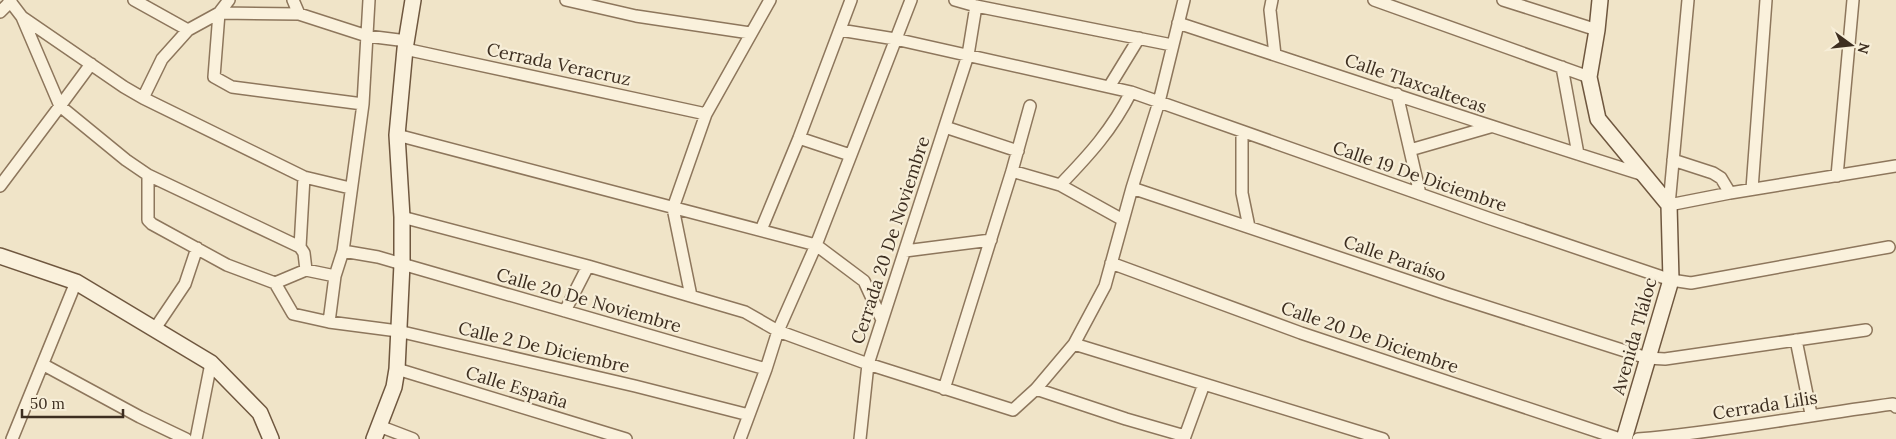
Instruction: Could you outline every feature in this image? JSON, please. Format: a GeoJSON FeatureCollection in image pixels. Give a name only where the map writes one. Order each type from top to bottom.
{"type":"FeatureCollection","features":[{"type":"Feature","properties":{"kind":"main road"},"geometry":{"type":"LineString","coordinates":[[376,433],[394,387],[398,369],[402,217],[397,135],[406,45],[413,0]]}},
{"type":"Feature","properties":{"kind":"main road"},"geometry":{"type":"LineString","coordinates":[[1600,0],[1589,77],[1598,119],[1668,205]]}},
{"type":"Feature","properties":{"kind":"main road","name":"Avenida Tláloc"},"geometry":{"type":"LineString","coordinates":[[1624,439],[1671,280],[1668,205]]}},
{"type":"Feature","properties":{"kind":"main road"},"geometry":{"type":"LineString","coordinates":[[0,256],[76,282],[212,363],[260,413],[271,439]]}},
{"type":"Feature","properties":{"kind":"street"},"geometry":{"type":"LineString","coordinates":[[134,0],[188,30]]}},
{"type":"Feature","properties":{"kind":"street"},"geometry":{"type":"LineString","coordinates":[[143,98],[162,59],[188,30],[219,13],[229,0]]}},
{"type":"Feature","properties":{"kind":"street"},"geometry":{"type":"LineString","coordinates":[[293,0],[299,14]]}},
{"type":"Feature","properties":{"kind":"street"},"geometry":{"type":"LineString","coordinates":[[329,322],[335,276],[343,251],[350,188],[363,104],[369,0]]}},
{"type":"Feature","properties":{"kind":"street"},"geometry":{"type":"LineString","coordinates":[[566,0],[636,16],[750,34]]}},
{"type":"Feature","properties":{"kind":"street"},"geometry":{"type":"LineString","coordinates":[[691,296],[673,208],[706,114],[770,0]]}},
{"type":"Feature","properties":{"kind":"street"},"geometry":{"type":"LineString","coordinates":[[760,230],[799,138],[852,0]]}},
{"type":"Feature","properties":{"kind":"street"},"geometry":{"type":"LineString","coordinates":[[740,439],[778,331],[816,244],[910,0]]}},
{"type":"Feature","properties":{"kind":"street"},"geometry":{"type":"LineString","coordinates":[[955,0],[976,6],[1172,45]]}},
{"type":"Feature","properties":{"kind":"street"},"geometry":{"type":"LineString","coordinates":[[402,217],[588,266],[745,312],[778,331],[868,364],[1013,410],[1036,389],[1074,344],[1105,286],[1132,188],[1159,102],[1184,0]]}},
{"type":"Feature","properties":{"kind":"street"},"geometry":{"type":"LineString","coordinates":[[1272,0],[1270,10],[1275,55]]}},
{"type":"Feature","properties":{"kind":"street"},"geometry":{"type":"LineString","coordinates":[[1374,0],[1589,77]]}},
{"type":"Feature","properties":{"kind":"street"},"geometry":{"type":"LineString","coordinates":[[1503,0],[1597,30]]}},
{"type":"Feature","properties":{"kind":"street"},"geometry":{"type":"LineString","coordinates":[[1688,0],[1668,205],[1752,189],[1896,166]]}},
{"type":"Feature","properties":{"kind":"street"},"geometry":{"type":"LineString","coordinates":[[1752,189],[1766,0]]}},
{"type":"Feature","properties":{"kind":"street"},"geometry":{"type":"LineString","coordinates":[[1837,176],[1853,0]]}},
{"type":"Feature","properties":{"kind":"street"},"geometry":{"type":"LineString","coordinates":[[0,12],[10,1],[22,17],[60,106],[126,160],[148,175],[300,246]]}},
{"type":"Feature","properties":{"kind":"street","name":"Cerrada 20 De Noviembre"},"geometry":{"type":"LineString","coordinates":[[860,439],[868,364],[968,55],[976,6]]}},
{"type":"Feature","properties":{"kind":"street"},"geometry":{"type":"LineString","coordinates":[[219,13],[214,77],[232,87],[363,104]]}},
{"type":"Feature","properties":{"kind":"street","name":"Cerrada Veracruz"},"geometry":{"type":"LineString","coordinates":[[219,13],[299,14],[367,36],[706,114]]}},
{"type":"Feature","properties":{"kind":"street"},"geometry":{"type":"LineString","coordinates":[[22,17],[143,98],[304,177],[350,188]]}},
{"type":"Feature","properties":{"kind":"street","name":"Calle Tlaxcaltecas"},"geometry":{"type":"LineString","coordinates":[[1178,23],[1397,94],[1490,127],[1644,175]]}},
{"type":"Feature","properties":{"kind":"street","name":"Calle 19 De Diciembre"},"geometry":{"type":"LineString","coordinates":[[840,30],[896,39],[1131,92],[1671,280],[1691,282],[1889,246]]}},
{"type":"Feature","properties":{"kind":"street"},"geometry":{"type":"LineString","coordinates":[[1108,87],[1138,38]]}},
{"type":"Feature","properties":{"kind":"street"},"geometry":{"type":"LineString","coordinates":[[0,186],[91,64]]}},
{"type":"Feature","properties":{"kind":"street"},"geometry":{"type":"LineString","coordinates":[[1562,67],[1578,154]]}},
{"type":"Feature","properties":{"kind":"street"},"geometry":{"type":"LineString","coordinates":[[1060,185],[1096,147],[1122,111],[1131,92]]}},
{"type":"Feature","properties":{"kind":"street"},"geometry":{"type":"LineString","coordinates":[[1397,94],[1420,194]]}},
{"type":"Feature","properties":{"kind":"street"},"geometry":{"type":"LineString","coordinates":[[944,389],[1012,171],[1030,106]]}},
{"type":"Feature","properties":{"kind":"street"},"geometry":{"type":"LineString","coordinates":[[945,127],[1018,151]]}},
{"type":"Feature","properties":{"kind":"street"},"geometry":{"type":"LineString","coordinates":[[1410,150],[1490,127]]}},
{"type":"Feature","properties":{"kind":"street"},"geometry":{"type":"LineString","coordinates":[[1242,132],[1242,193],[1249,227]]}},
{"type":"Feature","properties":{"kind":"street"},"geometry":{"type":"LineString","coordinates":[[397,135],[816,244],[864,281],[882,320]]}},
{"type":"Feature","properties":{"kind":"street"},"geometry":{"type":"LineString","coordinates":[[799,138],[850,155]]}},
{"type":"Feature","properties":{"kind":"street"},"geometry":{"type":"LineString","coordinates":[[1673,160],[1721,178],[1730,193]]}},
{"type":"Feature","properties":{"kind":"street"},"geometry":{"type":"LineString","coordinates":[[1012,171],[1060,185],[1123,220]]}},
{"type":"Feature","properties":{"kind":"street"},"geometry":{"type":"LineString","coordinates":[[148,175],[148,220],[227,265],[275,283],[306,270],[335,276]]}},
{"type":"Feature","properties":{"kind":"street"},"geometry":{"type":"LineString","coordinates":[[304,177],[300,246],[304,254],[306,270]]}},
{"type":"Feature","properties":{"kind":"street","name":"Calle Paraíso"},"geometry":{"type":"LineString","coordinates":[[1132,188],[1447,294],[1647,358],[1665,359],[1866,330]]}},
{"type":"Feature","properties":{"kind":"street"},"geometry":{"type":"LineString","coordinates":[[905,250],[991,240]]}},
{"type":"Feature","properties":{"kind":"street"},"geometry":{"type":"LineString","coordinates":[[154,330],[185,284],[197,248]]}},
{"type":"Feature","properties":{"kind":"street","name":"Calle 20 De Noviembre"},"geometry":{"type":"LineString","coordinates":[[343,251],[378,257],[766,369]]}},
{"type":"Feature","properties":{"kind":"street","name":"Calle 20 De Diciembre"},"geometry":{"type":"LineString","coordinates":[[1112,262],[1301,333],[1620,439]]}},
{"type":"Feature","properties":{"kind":"street"},"geometry":{"type":"LineString","coordinates":[[565,311],[588,266]]}},
{"type":"Feature","properties":{"kind":"street"},"geometry":{"type":"LineString","coordinates":[[12,439],[44,365],[76,282]]}},
{"type":"Feature","properties":{"kind":"street","name":"Calle 2 De Diciembre"},"geometry":{"type":"LineString","coordinates":[[275,283],[293,314],[329,322],[398,331],[749,414]]}},
{"type":"Feature","properties":{"kind":"street"},"geometry":{"type":"LineString","coordinates":[[1796,340],[1811,414]]}},
{"type":"Feature","properties":{"kind":"street"},"geometry":{"type":"LineString","coordinates":[[1074,344],[1383,439]]}},
{"type":"Feature","properties":{"kind":"street"},"geometry":{"type":"LineString","coordinates":[[196,439],[212,363]]}},
{"type":"Feature","properties":{"kind":"street"},"geometry":{"type":"LineString","coordinates":[[44,365],[140,417],[186,439]]}},
{"type":"Feature","properties":{"kind":"street","name":"Calle España"},"geometry":{"type":"LineString","coordinates":[[398,369],[626,439]]}},
{"type":"Feature","properties":{"kind":"street"},"geometry":{"type":"LineString","coordinates":[[1036,389],[1184,438],[1204,384]]}},
{"type":"Feature","properties":{"kind":"street","name":"Cerrada Lilis"},"geometry":{"type":"LineString","coordinates":[[1638,439],[1684,435],[1811,414],[1893,404],[1896,407]]}},
{"type":"Feature","properties":{"kind":"street"},"geometry":{"type":"LineString","coordinates":[[376,433],[413,439]]}}]}
